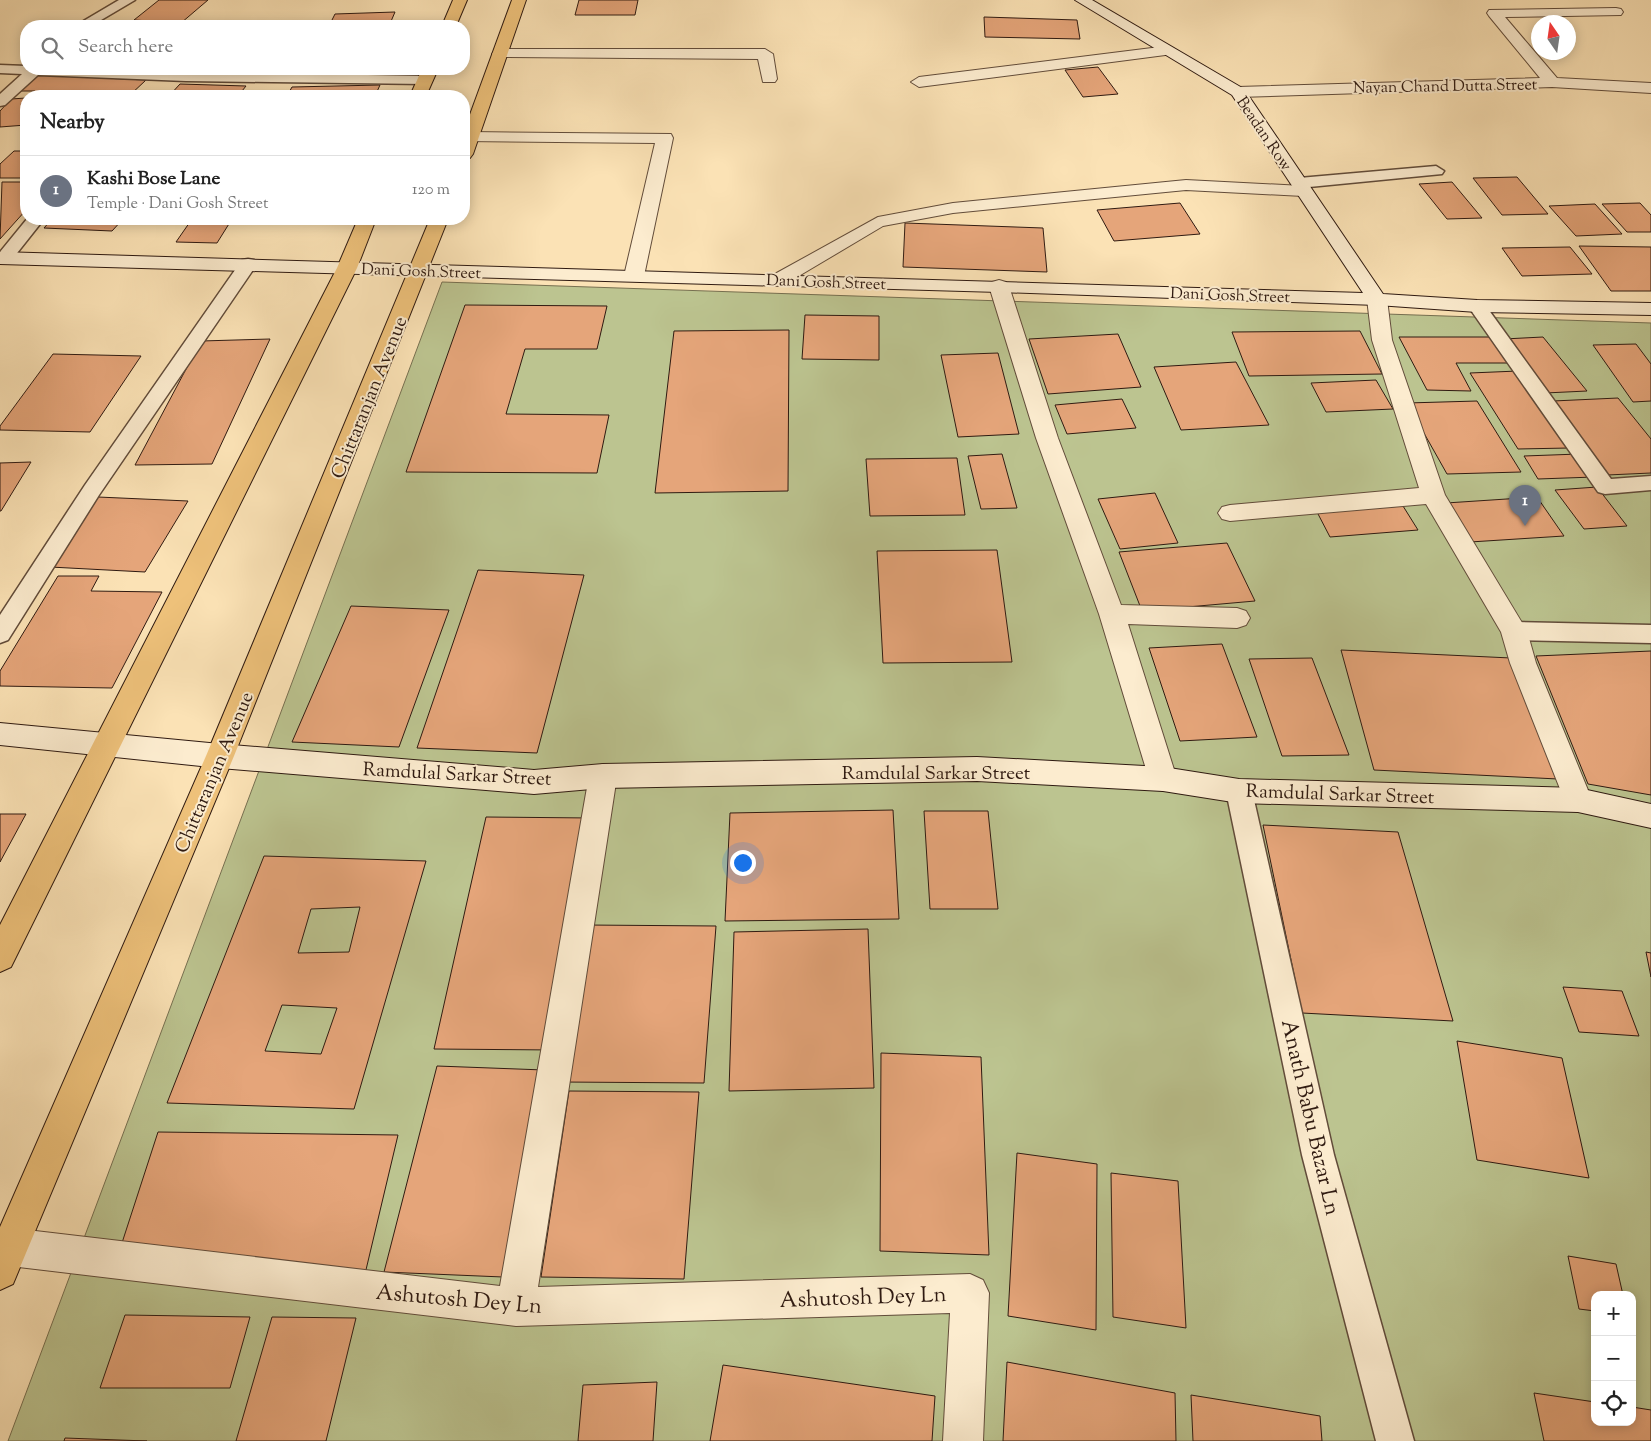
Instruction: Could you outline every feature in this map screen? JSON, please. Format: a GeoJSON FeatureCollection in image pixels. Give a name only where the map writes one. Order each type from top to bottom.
{"type":"FeatureCollection","features":[{"type":"Feature","properties":{"kind":"main road"},"geometry":{"type":"LineString","coordinates":[[452,20],[460,0]]}},
{"type":"Feature","properties":{"kind":"main road"},"geometry":{"type":"LineString","coordinates":[[470,137],[520,0]]}},
{"type":"Feature","properties":{"kind":"main road"},"geometry":{"type":"LineString","coordinates":[[421,90],[428,75]]}},
{"type":"Feature","properties":{"kind":"main road"},"geometry":{"type":"LineString","coordinates":[[0,957],[105,745],[347,268],[365,225]]}},
{"type":"Feature","properties":{"kind":"main road","name":"Chittaranjan Avenue"},"geometry":{"type":"LineString","coordinates":[[5,1259],[220,756],[437,225]]}},
{"type":"Feature","properties":{"kind":"street","name":"Beadan Row"},"geometry":{"type":"LineString","coordinates":[[1082,0],[1238,92],[1377,299]]}},
{"type":"Feature","properties":{"kind":"street"},"geometry":{"type":"LineString","coordinates":[[1552,82],[1494,13],[1616,12],[1604,0]]}},
{"type":"Feature","properties":{"kind":"street"},"geometry":{"type":"LineString","coordinates":[[919,82],[1168,51]]}},
{"type":"Feature","properties":{"kind":"street"},"geometry":{"type":"LineString","coordinates":[[500,54],[765,54],[769,79]]}},
{"type":"Feature","properties":{"kind":"street","name":"Nayan Chand Dutta Street"},"geometry":{"type":"LineString","coordinates":[[1238,92],[1552,82],[1651,88]]}},
{"type":"Feature","properties":{"kind":"street"},"geometry":{"type":"LineString","coordinates":[[470,137],[665,138],[634,276]]}},
{"type":"Feature","properties":{"kind":"street"},"geometry":{"type":"LineString","coordinates":[[780,280],[878,222],[953,208],[1051,197],[1186,186],[1301,187]]}},
{"type":"Feature","properties":{"kind":"street","name":"Dani Gosh Street"},"geometry":{"type":"LineString","coordinates":[[2,258],[998,286],[1377,299],[1477,306],[1651,309]]}},
{"type":"Feature","properties":{"kind":"street"},"geometry":{"type":"LineString","coordinates":[[998,286],[1047,438],[1112,614],[1163,779]]}},
{"type":"Feature","properties":{"kind":"street"},"geometry":{"type":"LineString","coordinates":[[1377,299],[1382,340],[1395,375],[1404,412],[1433,495],[1514,631],[1523,663],[1578,800]]}},
{"type":"Feature","properties":{"kind":"street"},"geometry":{"type":"LineString","coordinates":[[1230,513],[1433,495]]}},
{"type":"Feature","properties":{"kind":"street"},"geometry":{"type":"LineString","coordinates":[[1112,614],[1237,618]]}},
{"type":"Feature","properties":{"kind":"street","name":"Ramdulal Sarkar Street"},"geometry":{"type":"LineString","coordinates":[[0,734],[220,756],[534,782],[603,776],[977,769],[1163,779],[1239,790],[1578,800],[1651,816]]}},
{"type":"Feature","properties":{"kind":"street"},"geometry":{"type":"LineString","coordinates":[[516,1307],[603,776]]}},
{"type":"Feature","properties":{"kind":"street","name":"Ashutosh Dey Ln"},"geometry":{"type":"LineString","coordinates":[[5,1259],[516,1307],[970,1293],[963,1441]]}},
{"type":"Feature","properties":{"kind":"lane"},"geometry":{"type":"LineString","coordinates":[[93,20],[129,0]]}},
{"type":"Feature","properties":{"kind":"lane"},"geometry":{"type":"LineString","coordinates":[[0,69],[20,70]]}},
{"type":"Feature","properties":{"kind":"lane"},"geometry":{"type":"LineString","coordinates":[[0,102],[30,75]]}},
{"type":"Feature","properties":{"kind":"lane"},"geometry":{"type":"LineString","coordinates":[[143,75],[186,77],[428,75]]}},
{"type":"Feature","properties":{"kind":"lane"},"geometry":{"type":"LineString","coordinates":[[1301,187],[1436,171]]}},
{"type":"Feature","properties":{"kind":"lane"},"geometry":{"type":"LineString","coordinates":[[2,258],[31,225]]}},
{"type":"Feature","properties":{"kind":"lane"},"geometry":{"type":"LineString","coordinates":[[0,634],[92,490],[248,264]]}},
{"type":"Feature","properties":{"kind":"lane"},"geometry":{"type":"LineString","coordinates":[[1477,306],[1605,486],[1651,483]]}},
{"type":"Feature","properties":{"kind":"lane"},"geometry":{"type":"LineString","coordinates":[[1514,631],[1651,634]]}},
{"type":"Feature","properties":{"kind":"lane","name":"Anath Babu Bazar Ln"},"geometry":{"type":"LineString","coordinates":[[1239,790],[1318,1155],[1395,1441]]}},
{"type":"Feature","properties":{"kind":"green space"},"geometry":{"type":"Polygon","coordinates":[[[442,282],[1651,323],[1651,1441],[8,1441],[442,282]]]}},
{"type":"Feature","properties":{"kind":"building"},"geometry":{"type":"Polygon","coordinates":[[[159,0],[208,0],[185,20],[134,20],[159,0]]]}},
{"type":"Feature","properties":{"kind":"building"},"geometry":{"type":"Polygon","coordinates":[[[579,0],[638,0],[635,15],[575,15],[579,0]]]}},
{"type":"Feature","properties":{"kind":"building"},"geometry":{"type":"Polygon","coordinates":[[[395,12],[392,20],[332,20],[335,14],[395,12]]]}},
{"type":"Feature","properties":{"kind":"building"},"geometry":{"type":"Polygon","coordinates":[[[984,17],[1077,20],[1080,39],[985,37],[984,17]]]}},
{"type":"Feature","properties":{"kind":"building"},"geometry":{"type":"Polygon","coordinates":[[[1098,67],[1118,94],[1083,97],[1065,70],[1098,67]]]}},
{"type":"Feature","properties":{"kind":"building"},"geometry":{"type":"Polygon","coordinates":[[[38,75],[146,80],[135,90],[18,91],[38,75]]]}},
{"type":"Feature","properties":{"kind":"building"},"geometry":{"type":"Polygon","coordinates":[[[180,84],[246,86],[243,90],[174,90],[180,84]]]}},
{"type":"Feature","properties":{"kind":"building"},"geometry":{"type":"Polygon","coordinates":[[[380,85],[378,90],[290,90],[292,87],[380,85]]]}},
{"type":"Feature","properties":{"kind":"building"},"geometry":{"type":"Polygon","coordinates":[[[20,98],[20,125],[0,127],[0,111],[11,99],[20,98]]]}},
{"type":"Feature","properties":{"kind":"building"},"geometry":{"type":"Polygon","coordinates":[[[14,151],[20,151],[20,178],[0,178],[0,164],[14,151]]]}},
{"type":"Feature","properties":{"kind":"building"},"geometry":{"type":"Polygon","coordinates":[[[1517,177],[1548,214],[1502,215],[1473,178],[1517,177]]]}},
{"type":"Feature","properties":{"kind":"building"},"geometry":{"type":"Polygon","coordinates":[[[2,182],[20,182],[20,217],[0,239],[2,182]]]}},
{"type":"Feature","properties":{"kind":"building"},"geometry":{"type":"Polygon","coordinates":[[[1452,182],[1482,218],[1447,219],[1419,184],[1452,182]]]}},
{"type":"Feature","properties":{"kind":"building"},"geometry":{"type":"Polygon","coordinates":[[[1180,203],[1200,234],[1114,241],[1097,210],[1180,203]]]}},
{"type":"Feature","properties":{"kind":"building"},"geometry":{"type":"Polygon","coordinates":[[[1640,203],[1651,215],[1651,232],[1627,232],[1602,204],[1640,203]]]}},
{"type":"Feature","properties":{"kind":"building"},"geometry":{"type":"Polygon","coordinates":[[[1595,204],[1622,234],[1576,236],[1549,206],[1595,204]]]}},
{"type":"Feature","properties":{"kind":"building"},"geometry":{"type":"Polygon","coordinates":[[[905,223],[1043,228],[1047,272],[903,267],[905,223]]]}},
{"type":"Feature","properties":{"kind":"building"},"geometry":{"type":"Polygon","coordinates":[[[47,225],[118,225],[112,231],[44,228],[47,225]]]}},
{"type":"Feature","properties":{"kind":"building"},"geometry":{"type":"Polygon","coordinates":[[[188,225],[228,225],[217,243],[176,242],[188,225]]]}},
{"type":"Feature","properties":{"kind":"building"},"geometry":{"type":"Polygon","coordinates":[[[1579,246],[1651,247],[1651,291],[1611,291],[1579,246]]]}},
{"type":"Feature","properties":{"kind":"building"},"geometry":{"type":"Polygon","coordinates":[[[1570,247],[1592,274],[1522,276],[1502,248],[1570,247]]]}},
{"type":"Feature","properties":{"kind":"building"},"geometry":{"type":"Polygon","coordinates":[[[465,305],[607,306],[597,349],[525,349],[506,414],[609,415],[597,473],[406,472],[465,305]]]}},
{"type":"Feature","properties":{"kind":"building"},"geometry":{"type":"Polygon","coordinates":[[[805,315],[879,316],[879,360],[802,359],[805,315]]]}},
{"type":"Feature","properties":{"kind":"building"},"geometry":{"type":"Polygon","coordinates":[[[789,330],[788,491],[655,493],[674,331],[789,330]]]}},
{"type":"Feature","properties":{"kind":"building"},"geometry":{"type":"Polygon","coordinates":[[[1360,331],[1382,374],[1249,376],[1232,332],[1360,331]]]}},
{"type":"Feature","properties":{"kind":"building"},"geometry":{"type":"Polygon","coordinates":[[[1118,334],[1141,387],[1048,394],[1029,339],[1118,334]]]}},
{"type":"Feature","properties":{"kind":"building"},"geometry":{"type":"Polygon","coordinates":[[[1399,337],[1493,337],[1508,363],[1456,363],[1471,391],[1427,390],[1399,337]]]}},
{"type":"Feature","properties":{"kind":"building"},"geometry":{"type":"Polygon","coordinates":[[[1543,337],[1587,391],[1545,393],[1504,339],[1543,337]]]}},
{"type":"Feature","properties":{"kind":"building"},"geometry":{"type":"Polygon","coordinates":[[[270,339],[212,464],[135,465],[201,341],[270,339]]]}},
{"type":"Feature","properties":{"kind":"building"},"geometry":{"type":"Polygon","coordinates":[[[1636,344],[1651,364],[1651,401],[1633,402],[1593,345],[1636,344]]]}},
{"type":"Feature","properties":{"kind":"building"},"geometry":{"type":"Polygon","coordinates":[[[998,353],[1019,434],[958,437],[941,355],[998,353]]]}},
{"type":"Feature","properties":{"kind":"building"},"geometry":{"type":"Polygon","coordinates":[[[53,354],[141,356],[90,432],[0,430],[0,426],[53,354]]]}},
{"type":"Feature","properties":{"kind":"building"},"geometry":{"type":"Polygon","coordinates":[[[1236,362],[1269,425],[1181,430],[1154,367],[1236,362]]]}},
{"type":"Feature","properties":{"kind":"building"},"geometry":{"type":"Polygon","coordinates":[[[1518,371],[1569,448],[1518,449],[1470,373],[1518,371]]]}},
{"type":"Feature","properties":{"kind":"building"},"geometry":{"type":"Polygon","coordinates":[[[1376,380],[1393,409],[1326,412],[1311,383],[1376,380]]]}},
{"type":"Feature","properties":{"kind":"building"},"geometry":{"type":"Polygon","coordinates":[[[1618,398],[1651,439],[1651,473],[1607,475],[1553,401],[1618,398]]]}},
{"type":"Feature","properties":{"kind":"building"},"geometry":{"type":"Polygon","coordinates":[[[1122,399],[1136,428],[1067,434],[1055,405],[1122,399]]]}},
{"type":"Feature","properties":{"kind":"building"},"geometry":{"type":"Polygon","coordinates":[[[1477,401],[1521,472],[1447,474],[1407,403],[1477,401]]]}},
{"type":"Feature","properties":{"kind":"building"},"geometry":{"type":"Polygon","coordinates":[[[1002,454],[1017,508],[981,509],[968,456],[1002,454]]]}},
{"type":"Feature","properties":{"kind":"building"},"geometry":{"type":"Polygon","coordinates":[[[1579,454],[1594,477],[1538,479],[1524,456],[1579,454]]]}},
{"type":"Feature","properties":{"kind":"building"},"geometry":{"type":"Polygon","coordinates":[[[957,458],[965,515],[870,516],[866,459],[957,458]]]}},
{"type":"Feature","properties":{"kind":"building"},"geometry":{"type":"Polygon","coordinates":[[[31,462],[1,511],[0,511],[0,463],[31,462]]]}},
{"type":"Feature","properties":{"kind":"building"},"geometry":{"type":"Polygon","coordinates":[[[1597,487],[1627,526],[1584,529],[1555,490],[1597,487]]]}},
{"type":"Feature","properties":{"kind":"building"},"geometry":{"type":"Polygon","coordinates":[[[1155,493],[1178,543],[1120,549],[1098,499],[1155,493]]]}},
{"type":"Feature","properties":{"kind":"building"},"geometry":{"type":"Polygon","coordinates":[[[98,497],[188,501],[145,572],[50,567],[98,497]]]}},
{"type":"Feature","properties":{"kind":"building"},"geometry":{"type":"Polygon","coordinates":[[[1537,497],[1564,536],[1470,542],[1446,503],[1537,497]]]}},
{"type":"Feature","properties":{"kind":"building"},"geometry":{"type":"Polygon","coordinates":[[[1403,506],[1418,530],[1330,537],[1317,512],[1403,506]]]}},
{"type":"Feature","properties":{"kind":"building"},"geometry":{"type":"Polygon","coordinates":[[[1227,543],[1255,601],[1142,611],[1119,552],[1227,543]]]}},
{"type":"Feature","properties":{"kind":"building"},"geometry":{"type":"Polygon","coordinates":[[[997,550],[1012,662],[883,663],[877,551],[997,550]]]}},
{"type":"Feature","properties":{"kind":"building"},"geometry":{"type":"Polygon","coordinates":[[[478,570],[584,575],[537,753],[417,748],[478,570]]]}},
{"type":"Feature","properties":{"kind":"building"},"geometry":{"type":"Polygon","coordinates":[[[58,576],[99,576],[91,591],[162,592],[112,688],[0,686],[0,671],[58,576]]]}},
{"type":"Feature","properties":{"kind":"building"},"geometry":{"type":"Polygon","coordinates":[[[351,606],[449,610],[399,747],[292,742],[351,606]]]}},
{"type":"Feature","properties":{"kind":"building"},"geometry":{"type":"Polygon","coordinates":[[[1222,644],[1257,737],[1180,741],[1149,648],[1222,644]]]}},
{"type":"Feature","properties":{"kind":"building"},"geometry":{"type":"Polygon","coordinates":[[[1341,650],[1511,658],[1558,779],[1374,770],[1341,650]]]}},
{"type":"Feature","properties":{"kind":"building"},"geometry":{"type":"Polygon","coordinates":[[[1651,651],[1651,795],[1588,784],[1536,656],[1651,651]]]}},
{"type":"Feature","properties":{"kind":"building"},"geometry":{"type":"Polygon","coordinates":[[[1312,658],[1349,755],[1282,756],[1249,659],[1312,658]]]}},
{"type":"Feature","properties":{"kind":"building"},"geometry":{"type":"Polygon","coordinates":[[[893,810],[899,919],[725,921],[730,813],[893,810]]]}},
{"type":"Feature","properties":{"kind":"building"},"geometry":{"type":"Polygon","coordinates":[[[924,811],[988,811],[998,909],[930,909],[924,811]]]}},
{"type":"Feature","properties":{"kind":"building"},"geometry":{"type":"Polygon","coordinates":[[[0,814],[26,814],[0,862],[0,814]]]}},
{"type":"Feature","properties":{"kind":"building"},"geometry":{"type":"Polygon","coordinates":[[[486,817],[591,818],[554,1050],[434,1049],[486,817]]]}},
{"type":"Feature","properties":{"kind":"building"},"geometry":{"type":"Polygon","coordinates":[[[1263,825],[1398,832],[1453,1021],[1302,1013],[1263,825]]]}},
{"type":"Feature","properties":{"kind":"building"},"geometry":{"type":"Polygon","coordinates":[[[264,856],[426,861],[354,1109],[167,1103],[264,856]],[[360,907],[311,909],[298,953],[349,952],[360,907]],[[282,1005],[265,1051],[321,1054],[337,1008],[282,1005]]]}},
{"type":"Feature","properties":{"kind":"building"},"geometry":{"type":"Polygon","coordinates":[[[586,925],[716,926],[704,1083],[562,1082],[586,925]]]}},
{"type":"Feature","properties":{"kind":"building"},"geometry":{"type":"Polygon","coordinates":[[[868,929],[874,1088],[729,1091],[734,932],[868,929]]]}},
{"type":"Feature","properties":{"kind":"building"},"geometry":{"type":"Polygon","coordinates":[[[1646,952],[1651,953],[1651,977],[1646,952]]]}},
{"type":"Feature","properties":{"kind":"building"},"geometry":{"type":"Polygon","coordinates":[[[1563,987],[1622,991],[1639,1036],[1579,1032],[1563,987]]]}},
{"type":"Feature","properties":{"kind":"building"},"geometry":{"type":"Polygon","coordinates":[[[1457,1041],[1562,1058],[1589,1178],[1477,1160],[1457,1041]]]}},
{"type":"Feature","properties":{"kind":"building"},"geometry":{"type":"Polygon","coordinates":[[[881,1053],[981,1057],[989,1255],[880,1251],[881,1053]]]}},
{"type":"Feature","properties":{"kind":"building"},"geometry":{"type":"Polygon","coordinates":[[[437,1066],[544,1070],[503,1277],[384,1272],[437,1066]]]}},
{"type":"Feature","properties":{"kind":"building"},"geometry":{"type":"Polygon","coordinates":[[[569,1091],[699,1092],[684,1279],[541,1277],[569,1091]]]}},
{"type":"Feature","properties":{"kind":"building"},"geometry":{"type":"Polygon","coordinates":[[[158,1132],[398,1135],[365,1274],[120,1249],[158,1132]]]}},
{"type":"Feature","properties":{"kind":"building"},"geometry":{"type":"Polygon","coordinates":[[[1017,1153],[1097,1164],[1096,1330],[1008,1316],[1017,1153]]]}},
{"type":"Feature","properties":{"kind":"building"},"geometry":{"type":"Polygon","coordinates":[[[1111,1173],[1178,1181],[1186,1328],[1113,1317],[1111,1173]]]}},
{"type":"Feature","properties":{"kind":"building"},"geometry":{"type":"Polygon","coordinates":[[[1568,1256],[1616,1264],[1622,1291],[1591,1291],[1591,1310],[1579,1309],[1568,1256]]]}},
{"type":"Feature","properties":{"kind":"building"},"geometry":{"type":"Polygon","coordinates":[[[125,1315],[250,1317],[230,1388],[100,1388],[125,1315]]]}},
{"type":"Feature","properties":{"kind":"building"},"geometry":{"type":"Polygon","coordinates":[[[272,1317],[356,1318],[326,1441],[236,1441],[272,1317]]]}},
{"type":"Feature","properties":{"kind":"building"},"geometry":{"type":"Polygon","coordinates":[[[1007,1362],[1175,1393],[1176,1441],[1003,1441],[1007,1362]]]}},
{"type":"Feature","properties":{"kind":"building"},"geometry":{"type":"Polygon","coordinates":[[[723,1365],[935,1396],[932,1441],[710,1441],[723,1365]]]}},
{"type":"Feature","properties":{"kind":"building"},"geometry":{"type":"Polygon","coordinates":[[[657,1382],[653,1441],[578,1441],[583,1385],[657,1382]]]}},
{"type":"Feature","properties":{"kind":"building"},"geometry":{"type":"Polygon","coordinates":[[[1534,1393],[1591,1401],[1591,1426],[1636,1426],[1636,1408],[1651,1410],[1651,1441],[1544,1441],[1534,1393]]]}},
{"type":"Feature","properties":{"kind":"building"},"geometry":{"type":"Polygon","coordinates":[[[1191,1395],[1320,1416],[1322,1441],[1193,1441],[1191,1395]]]}},
{"type":"Feature","properties":{"kind":"building"},"geometry":{"type":"Polygon","coordinates":[[[65,1438],[147,1441],[64,1441],[65,1438]]]}},
{"type":"Feature","properties":{"kind":"place","name":"Kashi Bose Lane"},"geometry":{"type":"Point","coordinates":[1525,526]}}]}
